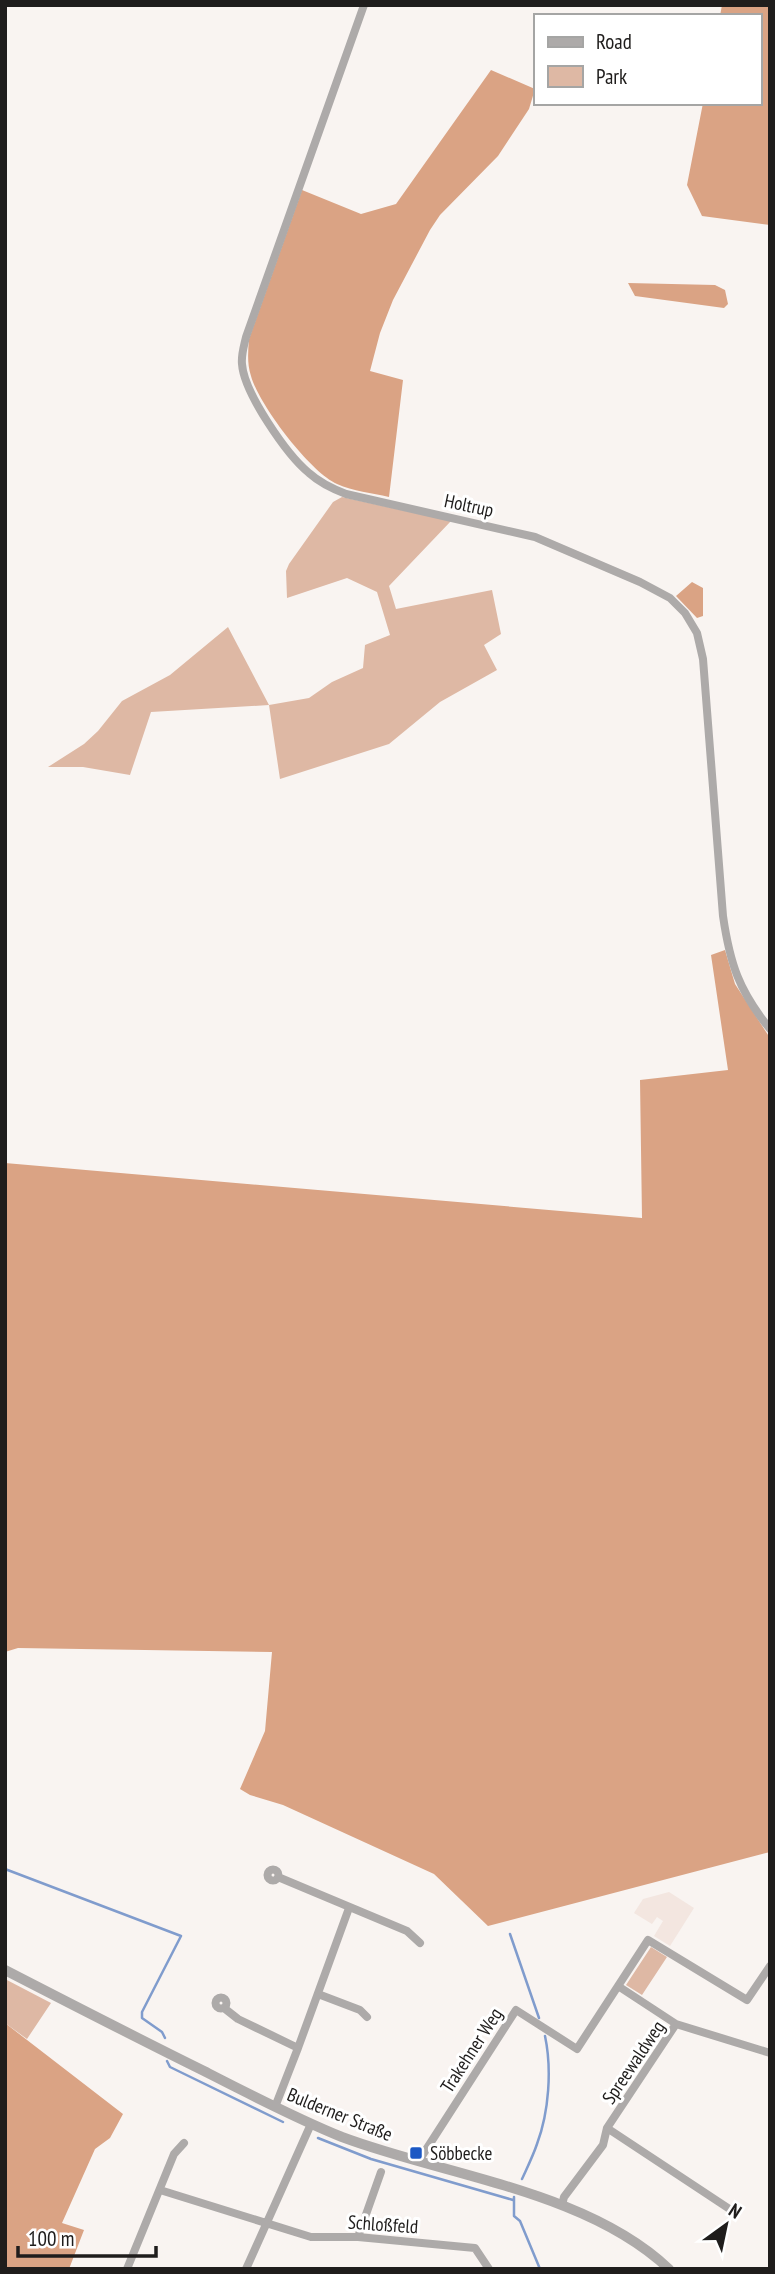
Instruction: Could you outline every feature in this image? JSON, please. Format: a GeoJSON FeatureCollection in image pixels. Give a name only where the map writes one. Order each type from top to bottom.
{"type":"FeatureCollection","features":[{"type":"Feature","properties":{"kind":"street","name":"Holtrup"},"geometry":{"type":"LineString","coordinates":[[364,5],[246,337],[242,362],[244,378],[260,410],[293,458],[320,482],[346,494],[535,537],[659,591],[685,613],[697,633],[704,659],[723,916],[728,949],[738,982],[770,1030]]}},
{"type":"Feature","properties":{"kind":"street"},"geometry":{"type":"LineString","coordinates":[[278,1877],[407,1931],[420,1943]]}},
{"type":"Feature","properties":{"kind":"street"},"geometry":{"type":"LineString","coordinates":[[275,2107],[349,1908]]}},
{"type":"Feature","properties":{"kind":"street","name":"Trakehner Weg"},"geometry":{"type":"LineString","coordinates":[[420,2162],[516,2010],[577,2049],[648,1940],[747,2000],[770,1966]]}},
{"type":"Feature","properties":{"kind":"street","name":"Bulderner Straße"},"geometry":{"type":"LineString","coordinates":[[5,1970],[311,2123],[352,2140],[562,2205],[598,2220],[630,2238],[669,2269]]}},
{"type":"Feature","properties":{"kind":"street"},"geometry":{"type":"LineString","coordinates":[[618,1986],[676,2024]]}},
{"type":"Feature","properties":{"kind":"street"},"geometry":{"type":"LineString","coordinates":[[318,1994],[360,2010],[367,2017]]}},
{"type":"Feature","properties":{"kind":"street"},"geometry":{"type":"LineString","coordinates":[[224,2008],[238,2019],[298,2048]]}},
{"type":"Feature","properties":{"kind":"street","name":"Spreewaldweg"},"geometry":{"type":"LineString","coordinates":[[562,2205],[603,2144],[607,2128],[676,2024],[770,2053]]}},
{"type":"Feature","properties":{"kind":"street"},"geometry":{"type":"LineString","coordinates":[[246,2269],[311,2123]]}},
{"type":"Feature","properties":{"kind":"street","name":"Spreewaldweg"},"geometry":{"type":"LineString","coordinates":[[607,2128],[728,2208]]}},
{"type":"Feature","properties":{"kind":"street"},"geometry":{"type":"LineString","coordinates":[[127,2269],[174,2154],[184,2143]]}},
{"type":"Feature","properties":{"kind":"street"},"geometry":{"type":"LineString","coordinates":[[358,2237],[381,2172]]}},
{"type":"Feature","properties":{"kind":"street","name":"Schloßfeld"},"geometry":{"type":"LineString","coordinates":[[160,2190],[311,2237],[358,2237],[475,2248],[489,2269]]}},
{"type":"Feature","properties":{"kind":"shaded area"},"geometry":{"type":"Polygon","coordinates":[[[722,5],[770,5],[770,225],[702,216],[687,185],[703,105],[761,105],[761,14],[720,14],[722,5]]]}},
{"type":"Feature","properties":{"kind":"shaded area"},"geometry":{"type":"Polygon","coordinates":[[[491,70],[534,89],[529,109],[498,156],[440,215],[430,230],[393,300],[380,333],[370,371],[403,380],[389,497],[337,484],[313,466],[287,436],[264,403],[256,388],[248,358],[249,339],[302,190],[361,214],[396,204],[491,70]]]}},
{"type":"Feature","properties":{"kind":"shaded area"},"geometry":{"type":"Polygon","coordinates":[[[628,283],[715,285],[725,290],[728,304],[724,308],[635,296],[628,283]]]}},
{"type":"Feature","properties":{"kind":"shaded area"},"geometry":{"type":"Polygon","coordinates":[[[692,582],[703,588],[703,616],[697,618],[676,596],[692,582]]]}},
{"type":"Feature","properties":{"kind":"shaded area"},"geometry":{"type":"Polygon","coordinates":[[[725,950],[735,984],[770,1038],[770,1852],[488,1926],[434,1874],[283,1805],[250,1795],[240,1789],[265,1731],[272,1652],[18,1648],[5,1652],[5,1163],[642,1218],[640,1080],[728,1070],[711,955],[725,950]]]}},
{"type":"Feature","properties":{"kind":"shaded area"},"geometry":{"type":"Polygon","coordinates":[[[669,1892],[694,1908],[670,1946],[654,1936],[663,1921],[657,1917],[652,1924],[634,1913],[643,1899],[669,1892]]]}},
{"type":"Feature","properties":{"kind":"shaded area"},"geometry":{"type":"Polygon","coordinates":[[[5,2023],[123,2114],[110,2138],[95,2149],[62,2223],[84,2230],[69,2269],[5,2269],[5,2023]]]}},
{"type":"Feature","properties":{"kind":"green space"},"geometry":{"type":"Polygon","coordinates":[[[342,497],[451,521],[389,586],[396,609],[492,590],[501,634],[484,645],[497,670],[440,702],[389,744],[280,779],[269,705],[309,698],[332,682],[363,668],[365,645],[390,635],[377,592],[347,578],[287,598],[286,571],[289,564],[333,502],[342,497]]]}},
{"type":"Feature","properties":{"kind":"green space"},"geometry":{"type":"Polygon","coordinates":[[[228,627],[269,705],[151,712],[130,775],[83,767],[48,767],[84,744],[122,701],[170,675],[228,627]]]}},
{"type":"Feature","properties":{"kind":"green space"},"geometry":{"type":"Polygon","coordinates":[[[651,1947],[667,1957],[642,1995],[626,1985],[651,1947]]]}},
{"type":"Feature","properties":{"kind":"green space"},"geometry":{"type":"Polygon","coordinates":[[[5,1979],[51,2003],[27,2039],[5,2023],[5,1979]]]}},
{"type":"Feature","properties":{"kind":"waterway"},"geometry":{"type":"LineString","coordinates":[[5,1869],[181,1936],[142,2012],[142,2018],[162,2032],[165,2038]]}},
{"type":"Feature","properties":{"kind":"waterway"},"geometry":{"type":"LineString","coordinates":[[510,1934],[539,2018]]}},
{"type":"Feature","properties":{"kind":"waterway"},"geometry":{"type":"LineString","coordinates":[[522,2179],[537,2144],[547,2104],[549,2076],[545,2036]]}},
{"type":"Feature","properties":{"kind":"waterway"},"geometry":{"type":"LineString","coordinates":[[167,2061],[170,2067],[283,2122]]}},
{"type":"Feature","properties":{"kind":"waterway"},"geometry":{"type":"LineString","coordinates":[[318,2138],[371,2159],[513,2200]]}},
{"type":"Feature","properties":{"kind":"waterway"},"geometry":{"type":"LineString","coordinates":[[514,2197],[514,2216],[520,2221],[540,2269]]}},
{"type":"Feature","properties":{"kind":"place","name":"Söbbecke"},"geometry":{"type":"Point","coordinates":[416,2153]}}]}
